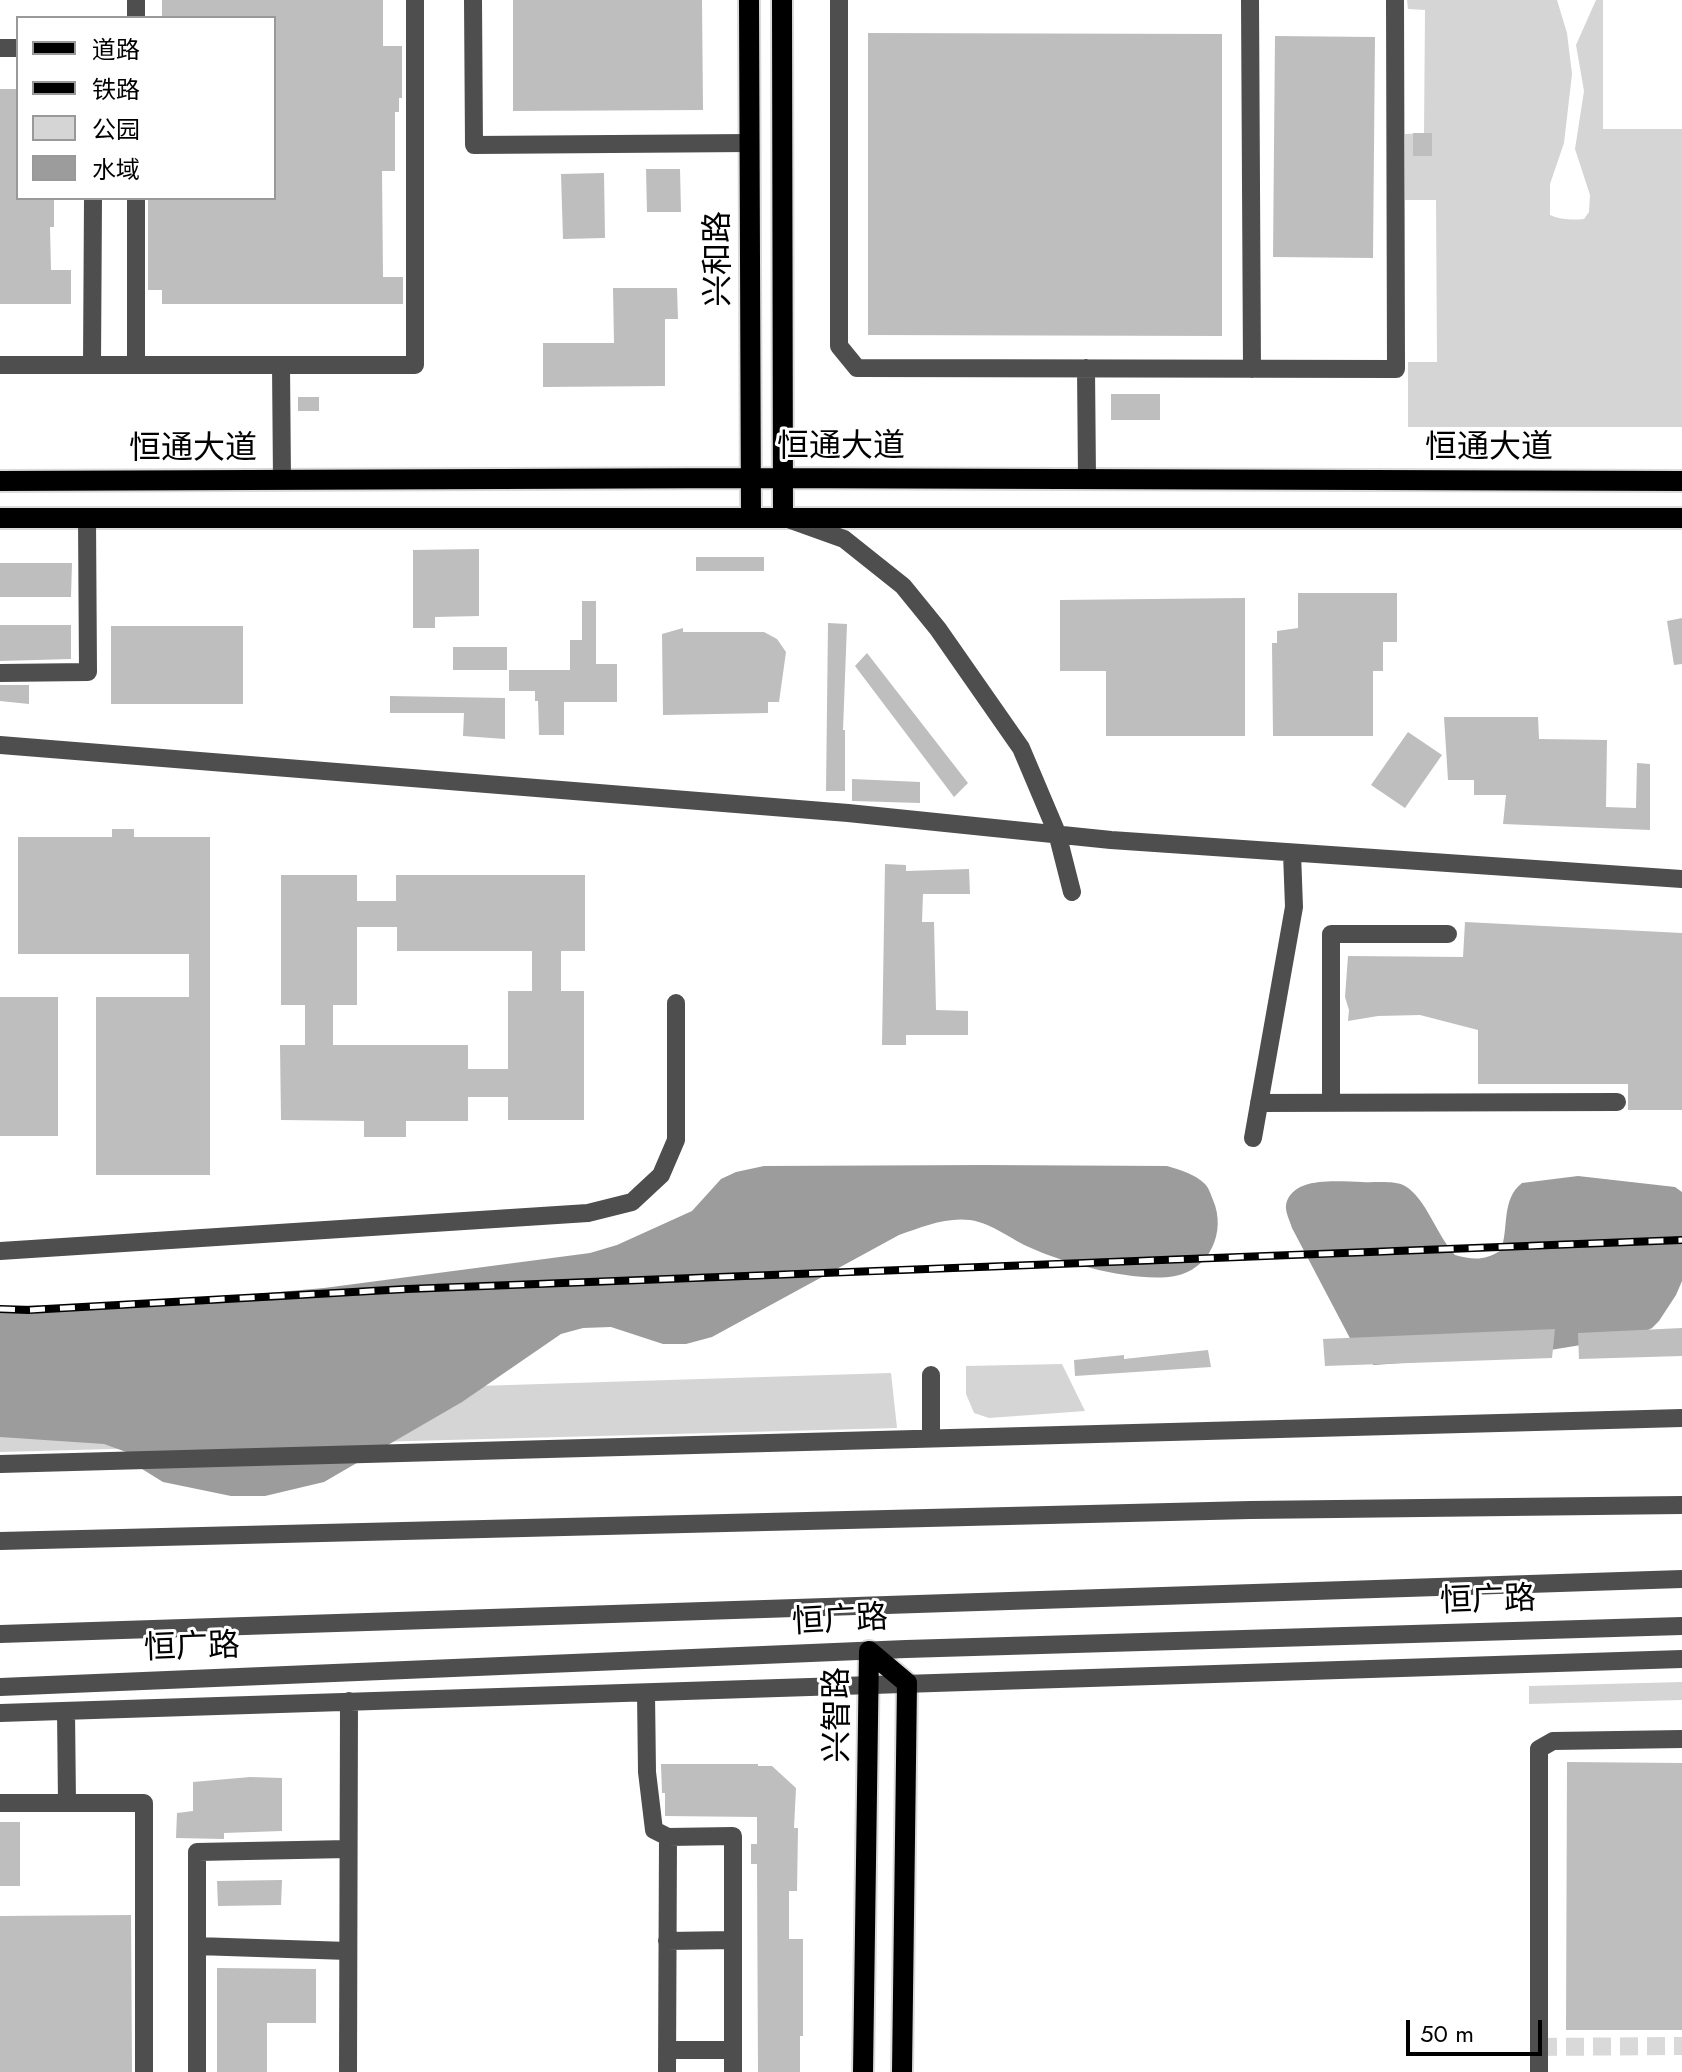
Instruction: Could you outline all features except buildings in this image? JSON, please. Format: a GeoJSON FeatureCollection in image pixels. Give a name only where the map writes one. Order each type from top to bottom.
{"type":"FeatureCollection","features":[{"type":"Feature","properties":{"kind":"main road","name":"兴和路"},"geometry":{"type":"LineString","coordinates":[[749,0],[751,517]]}},
{"type":"Feature","properties":{"kind":"main road","name":"兴和路"},"geometry":{"type":"LineString","coordinates":[[782,0],[783,517]]}},
{"type":"Feature","properties":{"kind":"main road","name":"恒通大道"},"geometry":{"type":"LineString","coordinates":[[0,481],[751,478],[1682,481]]}},
{"type":"Feature","properties":{"kind":"main road"},"geometry":{"type":"LineString","coordinates":[[0,518],[1682,518]]}},
{"type":"Feature","properties":{"kind":"main road","name":"兴智路"},"geometry":{"type":"LineString","coordinates":[[869,1651],[907,1683],[902,2072]]}},
{"type":"Feature","properties":{"kind":"main road","name":"兴智路"},"geometry":{"type":"LineString","coordinates":[[863,2072],[871,1684],[869,1651]]}},
{"type":"Feature","properties":{"kind":"street"},"geometry":{"type":"LineString","coordinates":[[0,365],[415,365],[415,0]]}},
{"type":"Feature","properties":{"kind":"street"},"geometry":{"type":"LineString","coordinates":[[473,0],[474,145],[750,143]]}},
{"type":"Feature","properties":{"kind":"street"},"geometry":{"type":"LineString","coordinates":[[839,0],[839,346],[857,368],[1396,369],[1395,0]]}},
{"type":"Feature","properties":{"kind":"street"},"geometry":{"type":"LineString","coordinates":[[1250,0],[1252,369]]}},
{"type":"Feature","properties":{"kind":"street"},"geometry":{"type":"LineString","coordinates":[[92,365],[93,200]]}},
{"type":"Feature","properties":{"kind":"street"},"geometry":{"type":"LineString","coordinates":[[136,200],[136,365]]}},
{"type":"Feature","properties":{"kind":"street"},"geometry":{"type":"LineString","coordinates":[[281,365],[282,480]]}},
{"type":"Feature","properties":{"kind":"street"},"geometry":{"type":"LineString","coordinates":[[1086,368],[1087,479]]}},
{"type":"Feature","properties":{"kind":"street"},"geometry":{"type":"LineString","coordinates":[[783,517],[844,539],[903,586],[938,629],[1021,748],[1057,833],[1072,892]]}},
{"type":"Feature","properties":{"kind":"street"},"geometry":{"type":"LineString","coordinates":[[0,673],[88,672],[87,518]]}},
{"type":"Feature","properties":{"kind":"street"},"geometry":{"type":"LineString","coordinates":[[0,745],[848,813],[1292,853],[1682,879]]}},
{"type":"Feature","properties":{"kind":"street"},"geometry":{"type":"LineString","coordinates":[[1253,1138],[1294,907],[1292,853]]}},
{"type":"Feature","properties":{"kind":"street"},"geometry":{"type":"LineString","coordinates":[[1331,1103],[1331,934],[1448,934]]}},
{"type":"Feature","properties":{"kind":"street"},"geometry":{"type":"LineString","coordinates":[[0,1251],[588,1213],[632,1202],[661,1175],[676,1140],[676,1003]]}},
{"type":"Feature","properties":{"kind":"street"},"geometry":{"type":"LineString","coordinates":[[1259,1103],[1617,1102]]}},
{"type":"Feature","properties":{"kind":"street"},"geometry":{"type":"LineString","coordinates":[[931,1375],[931,1438]]}},
{"type":"Feature","properties":{"kind":"street"},"geometry":{"type":"LineString","coordinates":[[0,1464],[1682,1418]]}},
{"type":"Feature","properties":{"kind":"street"},"geometry":{"type":"LineString","coordinates":[[0,1541],[1250,1510],[1682,1505]]}},
{"type":"Feature","properties":{"kind":"street"},"geometry":{"type":"LineString","coordinates":[[0,1634],[1682,1579]]}},
{"type":"Feature","properties":{"kind":"street","name":"恒广路"},"geometry":{"type":"LineString","coordinates":[[0,1687],[869,1651],[1682,1626]]}},
{"type":"Feature","properties":{"kind":"street","name":"恒广路"},"geometry":{"type":"LineString","coordinates":[[0,1713],[1682,1659]]}},
{"type":"Feature","properties":{"kind":"street"},"geometry":{"type":"LineString","coordinates":[[646,1693],[647,1772],[654,1830],[668,1837],[733,1836],[733,2072]]}},
{"type":"Feature","properties":{"kind":"street"},"geometry":{"type":"LineString","coordinates":[[348,2072],[349,1701]]}},
{"type":"Feature","properties":{"kind":"street"},"geometry":{"type":"LineString","coordinates":[[66,1711],[67,1803]]}},
{"type":"Feature","properties":{"kind":"street"},"geometry":{"type":"LineString","coordinates":[[1539,2072],[1539,1749],[1553,1741],[1682,1739]]}},
{"type":"Feature","properties":{"kind":"street"},"geometry":{"type":"LineString","coordinates":[[0,1803],[144,1803],[144,2072]]}},
{"type":"Feature","properties":{"kind":"street"},"geometry":{"type":"LineString","coordinates":[[667,2072],[668,1837]]}},
{"type":"Feature","properties":{"kind":"street"},"geometry":{"type":"LineString","coordinates":[[197,2072],[197,1852],[348,1849]]}},
{"type":"Feature","properties":{"kind":"street"},"geometry":{"type":"LineString","coordinates":[[667,1941],[733,1940]]}},
{"type":"Feature","properties":{"kind":"street"},"geometry":{"type":"LineString","coordinates":[[197,1946],[348,1951]]}},
{"type":"Feature","properties":{"kind":"street"},"geometry":{"type":"LineString","coordinates":[[667,2050],[733,2050]]}},
{"type":"Feature","properties":{"kind":"green space"},"geometry":{"type":"Polygon","coordinates":[[[1407,0],[1557,0],[1567,33],[1572,74],[1564,143],[1550,184],[1550,215],[1575,220],[1584,219],[1589,212],[1590,195],[1575,149],[1584,91],[1576,45],[1596,0],[1603,0],[1603,129],[1682,129],[1682,427],[1408,427],[1408,362],[1437,362],[1436,200],[1405,200],[1405,134],[1424,133],[1425,10],[1408,9],[1407,0]]]}},
{"type":"Feature","properties":{"kind":"green space"},"geometry":{"type":"Polygon","coordinates":[[[1062,1364],[1085,1411],[989,1418],[974,1413],[966,1394],[966,1366],[1062,1364]]]}},
{"type":"Feature","properties":{"kind":"green space"},"geometry":{"type":"Polygon","coordinates":[[[891,1373],[897,1428],[0,1452],[0,1401],[891,1373]]]}},
{"type":"Feature","properties":{"kind":"green space"},"geometry":{"type":"Polygon","coordinates":[[[1682,1682],[1682,1700],[1529,1704],[1529,1686],[1682,1682]]]}},
{"type":"Feature","properties":{"kind":"water"},"geometry":{"type":"Polygon","coordinates":[[[764,1166],[1167,1166],[1197,1178],[1208,1187],[1217,1212],[1216,1237],[1206,1258],[1187,1272],[1175,1276],[1141,1277],[1102,1271],[1063,1260],[979,1222],[961,1219],[934,1223],[899,1235],[712,1337],[686,1344],[663,1344],[611,1327],[583,1328],[561,1334],[462,1402],[324,1482],[265,1496],[231,1496],[163,1482],[142,1469],[129,1453],[104,1444],[0,1437],[0,1306],[142,1304],[324,1288],[590,1253],[617,1245],[692,1211],[721,1179],[736,1172],[764,1166]]]}},
{"type":"Feature","properties":{"kind":"water"},"geometry":{"type":"Polygon","coordinates":[[[1578,1176],[1675,1187],[1682,1192],[1682,1281],[1659,1321],[1636,1336],[1526,1354],[1374,1365],[1365,1360],[1353,1344],[1292,1228],[1286,1208],[1290,1195],[1297,1189],[1318,1182],[1401,1184],[1419,1199],[1455,1255],[1479,1258],[1501,1250],[1508,1205],[1522,1183],[1578,1176]]]}},
{"type":"Feature","properties":{"kind":"tunnel"},"geometry":{"type":"LineString","coordinates":[[1539,2047],[1682,2046]]}},
{"type":"Feature","properties":{"kind":"railway"},"geometry":{"type":"LineString","coordinates":[[0,1309],[407,1289],[1682,1240]]}}]}
